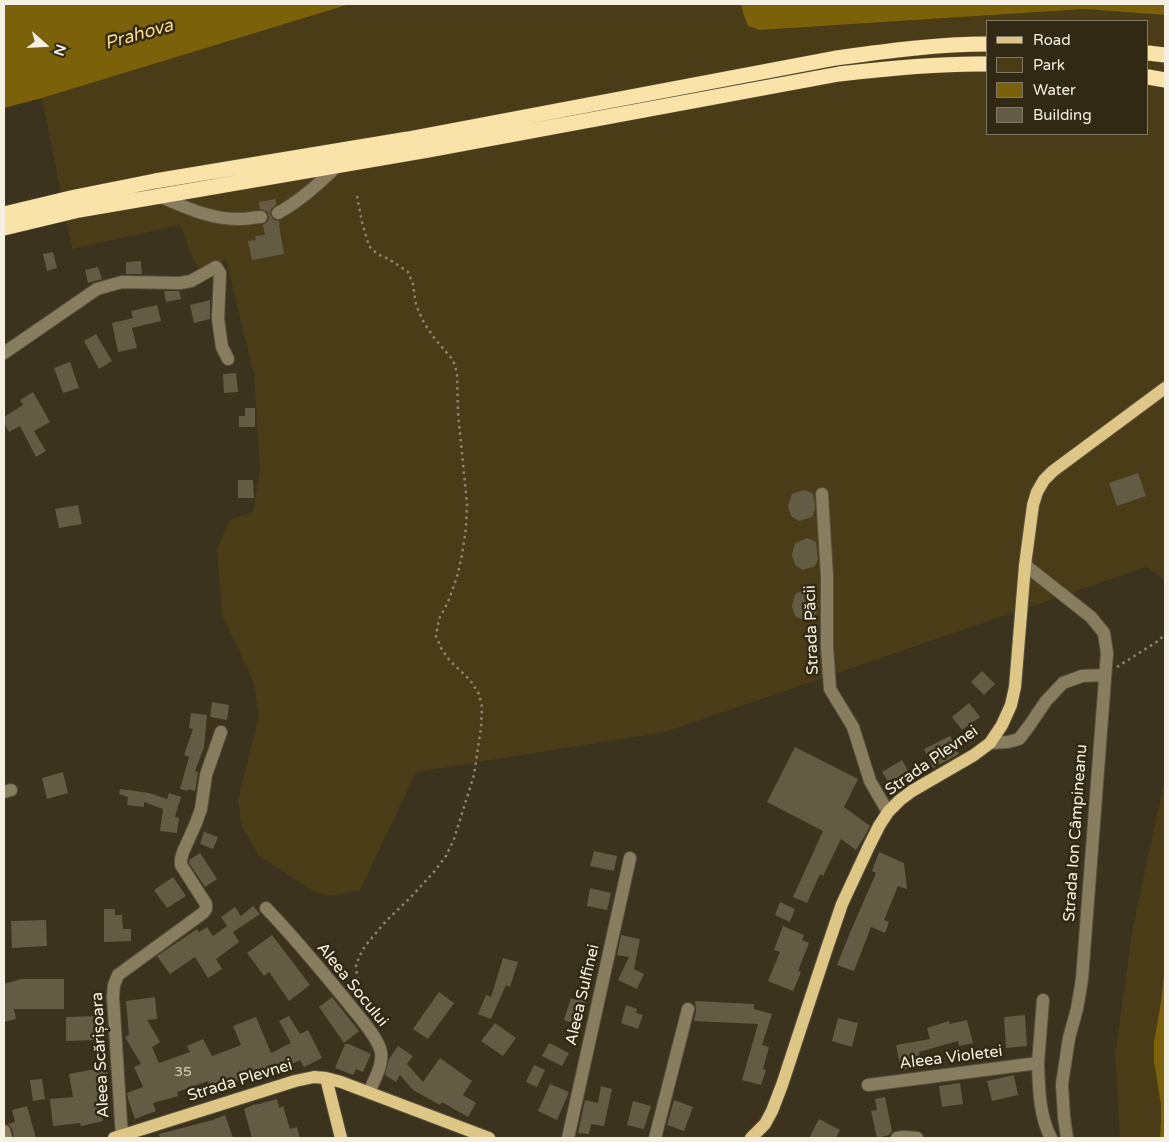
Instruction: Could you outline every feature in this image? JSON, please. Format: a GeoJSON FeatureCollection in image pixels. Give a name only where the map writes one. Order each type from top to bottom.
{"type":"FeatureCollection","features":[{"type":"Feature","properties":{"kind":"highway"},"geometry":{"type":"LineString","coordinates":[[4,214],[155,181],[408,139],[828,60],[886,51],[936,46],[986,44]]}},
{"type":"Feature","properties":{"kind":"highway"},"geometry":{"type":"LineString","coordinates":[[1149,53],[1165,55]]}},
{"type":"Feature","properties":{"kind":"highway"},"geometry":{"type":"LineString","coordinates":[[4,228],[79,210],[428,150],[839,74],[901,67],[986,64]]}},
{"type":"Feature","properties":{"kind":"highway"},"geometry":{"type":"LineString","coordinates":[[1149,77],[1165,80]]}},
{"type":"Feature","properties":{"kind":"main road","name":"Strada Plevnei"},"geometry":{"type":"LineString","coordinates":[[751,1138],[765,1124],[772,1111],[842,904],[868,846],[888,812],[912,791],[974,755],[990,743],[1002,725],[1011,705],[1015,687],[1033,505],[1037,492],[1044,480],[1053,471],[1165,388]]}},
{"type":"Feature","properties":{"kind":"main road","name":"Strada Plevnei"},"geometry":{"type":"LineString","coordinates":[[119,1137],[295,1080],[326,1078],[369,1092],[489,1138]]}},
{"type":"Feature","properties":{"kind":"main road"},"geometry":{"type":"LineString","coordinates":[[326,1078],[341,1138]]}},
{"type":"Feature","properties":{"kind":"street"},"geometry":{"type":"LineString","coordinates":[[278,213],[293,205],[337,166]]}},
{"type":"Feature","properties":{"kind":"street"},"geometry":{"type":"LineString","coordinates":[[161,196],[193,211],[219,218],[242,219],[262,217]]}},
{"type":"Feature","properties":{"kind":"street"},"geometry":{"type":"LineString","coordinates":[[4,353],[97,289],[122,282],[180,283],[191,281],[216,268],[220,273],[218,319],[222,348],[228,358]]}},
{"type":"Feature","properties":{"kind":"street","name":"Strada Păcii"},"geometry":{"type":"LineString","coordinates":[[822,494],[827,576],[827,646],[830,690],[853,727],[870,780],[888,812]]}},
{"type":"Feature","properties":{"kind":"street","name":"Strada Ion Câmpineanu"},"geometry":{"type":"LineString","coordinates":[[1026,565],[1091,617],[1104,633],[1107,654],[1082,979],[1077,1009],[1069,1038],[1062,1084],[1067,1138]]}},
{"type":"Feature","properties":{"kind":"street"},"geometry":{"type":"LineString","coordinates":[[990,743],[1019,739],[1046,701],[1063,683],[1082,676],[1105,675]]}},
{"type":"Feature","properties":{"kind":"street","name":"Aleea Scărișoara"},"geometry":{"type":"LineString","coordinates":[[119,1137],[114,985],[118,975],[206,909],[206,904],[181,865],[180,858],[201,809],[206,775],[221,732]]}},
{"type":"Feature","properties":{"kind":"street","name":"Aleea Sulfinei"},"geometry":{"type":"LineString","coordinates":[[568,1138],[630,858]]}},
{"type":"Feature","properties":{"kind":"street","name":"Aleea Socului"},"geometry":{"type":"LineString","coordinates":[[266,908],[367,1026],[380,1046],[380,1067],[369,1092]]}},
{"type":"Feature","properties":{"kind":"street"},"geometry":{"type":"LineString","coordinates":[[1043,1000],[1038,1063],[1040,1105],[1043,1119],[1051,1138]]}},
{"type":"Feature","properties":{"kind":"street"},"geometry":{"type":"LineString","coordinates":[[655,1138],[688,1009]]}},
{"type":"Feature","properties":{"kind":"street","name":"Aleea Violetei"},"geometry":{"type":"LineString","coordinates":[[868,1085],[1038,1063]]}},
{"type":"Feature","properties":{"kind":"street"},"geometry":{"type":"LineString","coordinates":[[4,1131],[6,1138]]}},
{"type":"Feature","properties":{"kind":"street"},"geometry":{"type":"LineString","coordinates":[[897,1138],[917,1138]]}},
{"type":"Feature","properties":{"kind":"path"},"geometry":{"type":"LineString","coordinates":[[357,196],[369,246],[377,254],[389,259],[408,272],[416,305],[424,323],[453,360],[457,374],[458,413],[467,504],[466,528],[457,578],[439,619],[436,636],[441,648],[450,661],[470,680],[479,694],[482,707],[474,775],[454,839],[446,856],[434,874],[386,921],[365,946],[359,957],[356,966],[357,976],[366,1005]]}},
{"type":"Feature","properties":{"kind":"path"},"geometry":{"type":"LineString","coordinates":[[1105,675],[1158,641],[1165,634]]}},
{"type":"Feature","properties":{"kind":"green space"},"geometry":{"type":"Polygon","coordinates":[[[350,4],[741,4],[743,13],[760,30],[1085,9],[1165,15],[1165,579],[1146,567],[665,732],[416,772],[360,890],[331,896],[315,892],[259,856],[242,826],[238,800],[259,715],[253,680],[222,615],[217,548],[230,520],[253,512],[260,470],[254,375],[226,260],[197,268],[180,225],[72,249],[42,98],[350,4]]]}},
{"type":"Feature","properties":{"kind":"green space"},"geometry":{"type":"Polygon","coordinates":[[[1165,778],[1165,1138],[1120,1138],[1115,1055],[1133,927],[1165,778]]]}},
{"type":"Feature","properties":{"kind":"water","name":"Prahova"},"geometry":{"type":"Polygon","coordinates":[[[4,4],[350,4],[4,108],[4,4]]]}},
{"type":"Feature","properties":{"kind":"water"},"geometry":{"type":"Polygon","coordinates":[[[741,4],[1165,4],[1165,15],[1085,9],[760,30],[748,26],[741,4]]]}},
{"type":"Feature","properties":{"kind":"water"},"geometry":{"type":"Polygon","coordinates":[[[1165,948],[1165,1138],[1160,1138],[1161,1105],[1154,1062],[1154,1042],[1161,1002],[1165,948]]]}},
{"type":"Feature","properties":{"kind":"building"},"geometry":{"type":"Polygon","coordinates":[[[276,199],[276,205],[271,209],[270,214],[274,220],[279,221],[284,254],[252,260],[248,241],[256,240],[255,236],[265,235],[263,225],[268,221],[269,217],[268,212],[260,209],[259,202],[276,199]]]}},
{"type":"Feature","properties":{"kind":"building"},"geometry":{"type":"Polygon","coordinates":[[[53,252],[57,268],[47,271],[43,254],[53,252]]]}},
{"type":"Feature","properties":{"kind":"building"},"geometry":{"type":"Polygon","coordinates":[[[141,261],[142,274],[126,274],[126,262],[141,261]]]}},
{"type":"Feature","properties":{"kind":"building"},"geometry":{"type":"Polygon","coordinates":[[[98,267],[102,279],[88,283],[85,270],[98,267]]]}},
{"type":"Feature","properties":{"kind":"building"},"geometry":{"type":"Polygon","coordinates":[[[164,291],[179,291],[181,299],[166,302],[164,291]]]}},
{"type":"Feature","properties":{"kind":"building"},"geometry":{"type":"Polygon","coordinates":[[[210,300],[210,319],[194,323],[190,305],[210,300]]]}},
{"type":"Feature","properties":{"kind":"building"},"geometry":{"type":"Polygon","coordinates":[[[157,305],[161,321],[132,328],[137,348],[118,352],[112,323],[133,318],[131,311],[157,305]]]}},
{"type":"Feature","properties":{"kind":"building"},"geometry":{"type":"Polygon","coordinates":[[[96,334],[112,361],[99,369],[84,341],[96,334]]]}},
{"type":"Feature","properties":{"kind":"building"},"geometry":{"type":"Polygon","coordinates":[[[70,362],[79,388],[63,393],[54,368],[70,362]]]}},
{"type":"Feature","properties":{"kind":"building"},"geometry":{"type":"Polygon","coordinates":[[[236,373],[238,392],[224,393],[223,374],[236,373]]]}},
{"type":"Feature","properties":{"kind":"building"},"geometry":{"type":"Polygon","coordinates":[[[33,392],[50,422],[34,431],[46,451],[36,457],[20,426],[9,432],[4,423],[4,417],[23,405],[20,400],[33,392]]]}},
{"type":"Feature","properties":{"kind":"building"},"geometry":{"type":"Polygon","coordinates":[[[245,408],[255,408],[255,427],[239,427],[239,416],[245,416],[245,408]]]}},
{"type":"Feature","properties":{"kind":"building"},"geometry":{"type":"Polygon","coordinates":[[[1138,473],[1146,496],[1117,506],[1109,483],[1138,473]]]}},
{"type":"Feature","properties":{"kind":"building"},"geometry":{"type":"Polygon","coordinates":[[[238,480],[253,480],[254,498],[238,498],[238,480]]]}},
{"type":"Feature","properties":{"kind":"building"},"geometry":{"type":"Polygon","coordinates":[[[804,490],[812,493],[815,509],[812,517],[799,521],[791,516],[788,506],[792,494],[804,490]]]}},
{"type":"Feature","properties":{"kind":"building"},"geometry":{"type":"Polygon","coordinates":[[[78,505],[82,524],[59,528],[55,509],[78,505]]]}},
{"type":"Feature","properties":{"kind":"building"},"geometry":{"type":"Polygon","coordinates":[[[807,538],[816,542],[818,559],[815,566],[803,570],[795,565],[792,555],[795,543],[807,538]]]}},
{"type":"Feature","properties":{"kind":"building"},"geometry":{"type":"Polygon","coordinates":[[[807,589],[816,593],[819,606],[815,616],[803,620],[795,616],[792,606],[795,594],[807,589]]]}},
{"type":"Feature","properties":{"kind":"building"},"geometry":{"type":"Polygon","coordinates":[[[982,671],[995,684],[984,695],[971,682],[982,671]]]}},
{"type":"Feature","properties":{"kind":"building"},"geometry":{"type":"Polygon","coordinates":[[[212,702],[229,705],[227,720],[210,717],[212,702]]]}},
{"type":"Feature","properties":{"kind":"building"},"geometry":{"type":"Polygon","coordinates":[[[969,703],[980,717],[962,730],[952,717],[969,703]]]}},
{"type":"Feature","properties":{"kind":"building"},"geometry":{"type":"Polygon","coordinates":[[[191,713],[207,715],[204,747],[195,771],[198,772],[195,791],[180,789],[189,757],[184,755],[193,729],[189,728],[191,713]]]}},
{"type":"Feature","properties":{"kind":"building"},"geometry":{"type":"Polygon","coordinates":[[[950,736],[959,754],[933,768],[924,749],[950,736]]]}},
{"type":"Feature","properties":{"kind":"building"},"geometry":{"type":"Polygon","coordinates":[[[795,747],[858,779],[844,807],[870,826],[856,850],[841,839],[823,876],[820,874],[807,903],[793,897],[823,831],[767,802],[795,747]]]}},
{"type":"Feature","properties":{"kind":"building"},"geometry":{"type":"Polygon","coordinates":[[[902,760],[912,778],[893,789],[882,772],[902,760]]]}},
{"type":"Feature","properties":{"kind":"building"},"geometry":{"type":"Polygon","coordinates":[[[63,772],[68,793],[47,799],[42,778],[63,772]]]}},
{"type":"Feature","properties":{"kind":"building"},"geometry":{"type":"Polygon","coordinates":[[[120,789],[149,793],[167,799],[169,793],[181,797],[175,817],[179,818],[177,833],[160,831],[163,809],[144,802],[144,807],[127,805],[128,797],[119,794],[120,789]]]}},
{"type":"Feature","properties":{"kind":"building"},"geometry":{"type":"Polygon","coordinates":[[[204,832],[218,837],[213,849],[200,844],[204,832]]]}},
{"type":"Feature","properties":{"kind":"building"},"geometry":{"type":"Polygon","coordinates":[[[594,851],[617,856],[614,871],[590,866],[594,851]]]}},
{"type":"Feature","properties":{"kind":"building"},"geometry":{"type":"Polygon","coordinates":[[[879,852],[904,863],[907,889],[898,886],[884,920],[889,922],[885,933],[871,927],[854,971],[837,965],[876,873],[872,871],[879,852]]]}},
{"type":"Feature","properties":{"kind":"building"},"geometry":{"type":"Polygon","coordinates":[[[200,853],[217,879],[205,887],[189,863],[189,860],[200,853]]]}},
{"type":"Feature","properties":{"kind":"building"},"geometry":{"type":"Polygon","coordinates":[[[173,877],[186,896],[167,908],[154,890],[173,877]]]}},
{"type":"Feature","properties":{"kind":"building"},"geometry":{"type":"Polygon","coordinates":[[[590,888],[611,893],[607,910],[587,906],[590,888]]]}},
{"type":"Feature","properties":{"kind":"building"},"geometry":{"type":"Polygon","coordinates":[[[780,902],[795,909],[790,922],[775,915],[780,902]]]}},
{"type":"Feature","properties":{"kind":"building"},"geometry":{"type":"Polygon","coordinates":[[[253,906],[260,914],[233,932],[239,942],[216,959],[222,969],[208,978],[195,957],[170,974],[157,956],[197,929],[199,932],[207,927],[213,936],[227,926],[221,917],[235,907],[241,916],[253,906]]]}},
{"type":"Feature","properties":{"kind":"building"},"geometry":{"type":"Polygon","coordinates":[[[104,909],[115,909],[115,915],[122,915],[123,929],[131,929],[131,941],[104,942],[104,909]]]}},
{"type":"Feature","properties":{"kind":"building"},"geometry":{"type":"Polygon","coordinates":[[[46,920],[47,946],[12,948],[11,921],[46,920]]]}},
{"type":"Feature","properties":{"kind":"building"},"geometry":{"type":"Polygon","coordinates":[[[783,926],[804,935],[802,940],[809,943],[798,971],[801,972],[793,991],[768,981],[780,952],[774,950],[783,926]]]}},
{"type":"Feature","properties":{"kind":"building"},"geometry":{"type":"Polygon","coordinates":[[[272,935],[310,985],[289,1001],[269,972],[264,976],[247,953],[272,935]]]}},
{"type":"Feature","properties":{"kind":"building"},"geometry":{"type":"Polygon","coordinates":[[[621,935],[640,939],[634,969],[644,974],[637,989],[618,980],[629,957],[617,955],[621,935]]]}},
{"type":"Feature","properties":{"kind":"building"},"geometry":{"type":"Polygon","coordinates":[[[503,958],[518,962],[510,987],[506,985],[491,1019],[478,1014],[486,995],[491,997],[503,958]]]}},
{"type":"Feature","properties":{"kind":"building"},"geometry":{"type":"Polygon","coordinates":[[[21,979],[64,979],[64,1009],[14,1009],[16,1019],[4,1022],[4,984],[21,979]]]}},
{"type":"Feature","properties":{"kind":"building"},"geometry":{"type":"Polygon","coordinates":[[[578,991],[587,994],[583,1013],[585,1014],[581,1026],[564,1020],[571,998],[575,1000],[578,991]]]}},
{"type":"Feature","properties":{"kind":"building"},"geometry":{"type":"Polygon","coordinates":[[[439,992],[454,1003],[428,1039],[413,1029],[439,992]]]}},
{"type":"Feature","properties":{"kind":"building"},"geometry":{"type":"Polygon","coordinates":[[[155,997],[157,1019],[147,1020],[160,1042],[152,1047],[159,1063],[190,1052],[187,1046],[203,1039],[212,1056],[241,1045],[233,1026],[256,1017],[271,1053],[291,1043],[279,1021],[289,1016],[300,1034],[308,1030],[322,1058],[304,1067],[300,1060],[262,1079],[259,1073],[223,1086],[225,1092],[213,1096],[208,1081],[177,1092],[178,1096],[153,1103],[156,1111],[135,1119],[127,1093],[143,1087],[134,1067],[141,1064],[125,1037],[129,1035],[126,1001],[155,997]]]}},
{"type":"Feature","properties":{"kind":"building"},"geometry":{"type":"Polygon","coordinates":[[[332,997],[359,1031],[344,1043],[319,1007],[332,997]]]}},
{"type":"Feature","properties":{"kind":"building"},"geometry":{"type":"Polygon","coordinates":[[[695,1001],[754,1004],[754,1009],[772,1014],[762,1045],[769,1047],[763,1069],[766,1070],[761,1085],[742,1080],[758,1024],[694,1021],[695,1001]]]}},
{"type":"Feature","properties":{"kind":"building"},"geometry":{"type":"Polygon","coordinates":[[[626,1005],[637,1009],[636,1013],[643,1015],[638,1029],[621,1023],[626,1005]]]}},
{"type":"Feature","properties":{"kind":"building"},"geometry":{"type":"Polygon","coordinates":[[[1025,1015],[1027,1046],[1006,1048],[1004,1017],[1025,1015]]]}},
{"type":"Feature","properties":{"kind":"building"},"geometry":{"type":"Polygon","coordinates":[[[99,1016],[99,1040],[66,1041],[66,1017],[99,1016]]]}},
{"type":"Feature","properties":{"kind":"building"},"geometry":{"type":"Polygon","coordinates":[[[838,1018],[858,1023],[852,1047],[832,1041],[838,1018]]]}},
{"type":"Feature","properties":{"kind":"building"},"geometry":{"type":"Polygon","coordinates":[[[967,1020],[973,1043],[959,1046],[958,1041],[919,1052],[921,1066],[901,1070],[896,1045],[930,1039],[927,1028],[949,1021],[950,1024],[967,1020]]]}},
{"type":"Feature","properties":{"kind":"building"},"geometry":{"type":"Polygon","coordinates":[[[495,1023],[516,1038],[503,1056],[481,1041],[495,1023]]]}},
{"type":"Feature","properties":{"kind":"building"},"geometry":{"type":"Polygon","coordinates":[[[549,1043],[569,1053],[562,1066],[542,1056],[549,1043]]]}},
{"type":"Feature","properties":{"kind":"building"},"geometry":{"type":"Polygon","coordinates":[[[345,1044],[371,1054],[363,1072],[356,1069],[353,1075],[335,1068],[345,1044]]]}},
{"type":"Feature","properties":{"kind":"building"},"geometry":{"type":"Polygon","coordinates":[[[398,1046],[413,1056],[407,1064],[423,1082],[440,1058],[472,1081],[463,1095],[476,1103],[468,1117],[442,1102],[440,1105],[413,1090],[400,1075],[396,1082],[385,1075],[389,1059],[398,1046]]]}},
{"type":"Feature","properties":{"kind":"building"},"geometry":{"type":"Polygon","coordinates":[[[534,1065],[545,1070],[537,1087],[526,1082],[534,1065]]]}},
{"type":"Feature","properties":{"kind":"building"},"geometry":{"type":"Polygon","coordinates":[[[106,1067],[109,1082],[96,1085],[103,1121],[81,1126],[80,1123],[53,1126],[50,1099],[73,1097],[69,1074],[106,1067]]]}},
{"type":"Feature","properties":{"kind":"building"},"geometry":{"type":"Polygon","coordinates":[[[1014,1075],[1018,1095],[992,1101],[987,1081],[1014,1075]]]}},
{"type":"Feature","properties":{"kind":"building"},"geometry":{"type":"Polygon","coordinates":[[[42,1079],[45,1099],[33,1101],[30,1080],[42,1079]]]}},
{"type":"Feature","properties":{"kind":"building"},"geometry":{"type":"Polygon","coordinates":[[[960,1083],[963,1104],[942,1107],[939,1086],[960,1083]]]}},
{"type":"Feature","properties":{"kind":"building"},"geometry":{"type":"Polygon","coordinates":[[[550,1084],[569,1092],[557,1120],[538,1111],[550,1084]]]}},
{"type":"Feature","properties":{"kind":"building"},"geometry":{"type":"Polygon","coordinates":[[[601,1086],[612,1089],[604,1126],[591,1124],[589,1134],[578,1133],[585,1100],[598,1103],[601,1086]]]}},
{"type":"Feature","properties":{"kind":"building"},"geometry":{"type":"Polygon","coordinates":[[[885,1097],[892,1131],[889,1135],[877,1138],[871,1111],[877,1110],[875,1099],[885,1097]]]}},
{"type":"Feature","properties":{"kind":"building"},"geometry":{"type":"Polygon","coordinates":[[[277,1099],[279,1108],[283,1106],[290,1129],[297,1127],[300,1138],[252,1138],[244,1109],[255,1104],[277,1099]]]}},
{"type":"Feature","properties":{"kind":"building"},"geometry":{"type":"Polygon","coordinates":[[[674,1100],[693,1107],[684,1131],[667,1125],[674,1100]]]}},
{"type":"Feature","properties":{"kind":"building"},"geometry":{"type":"Polygon","coordinates":[[[633,1101],[651,1106],[644,1129],[627,1125],[633,1101]]]}},
{"type":"Feature","properties":{"kind":"building"},"geometry":{"type":"Polygon","coordinates":[[[27,1106],[36,1138],[14,1138],[12,1129],[8,1124],[15,1122],[12,1110],[27,1106]]]}},
{"type":"Feature","properties":{"kind":"building"},"geometry":{"type":"Polygon","coordinates":[[[225,1115],[233,1138],[160,1138],[159,1134],[225,1115]]]}},
{"type":"Feature","properties":{"kind":"building"},"geometry":{"type":"Polygon","coordinates":[[[819,1119],[840,1130],[836,1138],[809,1138],[819,1119]]]}}]}
